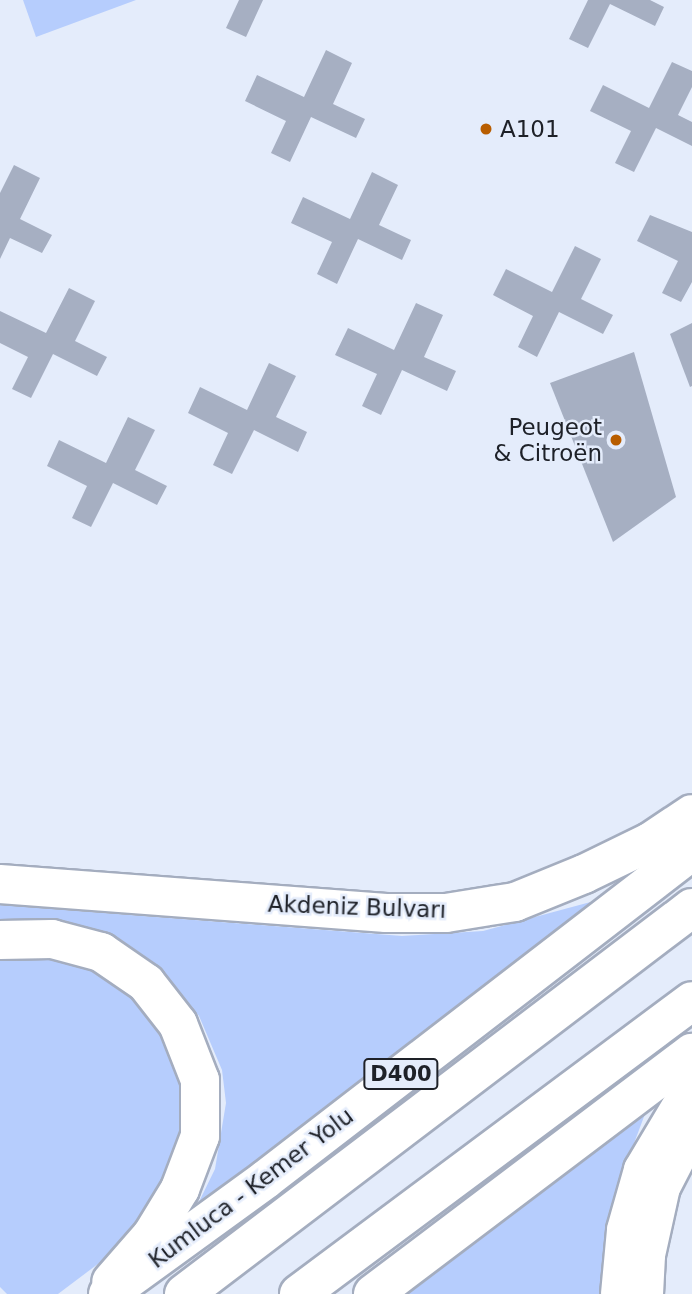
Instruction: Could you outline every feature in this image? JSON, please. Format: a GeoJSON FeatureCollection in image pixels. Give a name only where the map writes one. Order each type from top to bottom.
{"type":"FeatureCollection","features":[{"type":"Feature","properties":{"kind":"main road","name":"Akdeniz Bulvarı"},"geometry":{"type":"LineString","coordinates":[[0,884],[386,913],[446,913],[515,902],[650,842],[692,814]]}},
{"type":"Feature","properties":{"kind":"main road","name":"Kumluca - Kemer Yolu"},"geometry":{"type":"LineString","coordinates":[[108,1294],[256,1187],[692,852]]}},
{"type":"Feature","properties":{"kind":"main road","name":"Kumluca - Kemer Yolu"},"geometry":{"type":"LineString","coordinates":[[184,1294],[692,908]]}},
{"type":"Feature","properties":{"kind":"main road"},"geometry":{"type":"LineString","coordinates":[[0,940],[52,939],[101,952],[146,983],[178,1024],[200,1080],[200,1136],[180,1189],[152,1235],[101,1294]]}},
{"type":"Feature","properties":{"kind":"main road"},"geometry":{"type":"LineString","coordinates":[[299,1294],[692,1002]]}},
{"type":"Feature","properties":{"kind":"main road"},"geometry":{"type":"LineString","coordinates":[[373,1294],[692,1053]]}},
{"type":"Feature","properties":{"kind":"main road"},"geometry":{"type":"LineString","coordinates":[[620,1294],[626,1230],[643,1170],[692,1087]]}},
{"type":"Feature","properties":{"kind":"main road"},"geometry":{"type":"LineString","coordinates":[[644,1294],[646,1255],[662,1186],[692,1127]]}},
{"type":"Feature","properties":{"kind":"shaded area"},"geometry":{"type":"Polygon","coordinates":[[[23,0],[136,0],[36,37],[23,0]]]}},
{"type":"Feature","properties":{"kind":"shaded area"},"geometry":{"type":"Polygon","coordinates":[[[598,900],[194,1212],[215,1169],[226,1103],[222,1070],[199,1016],[147,958],[118,941],[0,928],[0,905],[402,936],[483,931],[598,900]]]}},
{"type":"Feature","properties":{"kind":"shaded area"},"geometry":{"type":"Polygon","coordinates":[[[34,956],[69,960],[102,973],[132,992],[156,1018],[184,1082],[181,1152],[139,1233],[58,1294],[7,1294],[0,1287],[0,959],[34,956]]]}},
{"type":"Feature","properties":{"kind":"shaded area"},"geometry":{"type":"Polygon","coordinates":[[[648,1106],[612,1202],[602,1294],[408,1294],[648,1106]]]}},
{"type":"Feature","properties":{"kind":"building"},"geometry":{"type":"Polygon","coordinates":[[[239,0],[263,0],[246,37],[226,28],[239,0]]]}},
{"type":"Feature","properties":{"kind":"building"},"geometry":{"type":"Polygon","coordinates":[[[588,0],[650,0],[664,7],[655,26],[610,4],[588,48],[569,39],[588,0]]]}},
{"type":"Feature","properties":{"kind":"building"},"geometry":{"type":"Polygon","coordinates":[[[326,50],[352,63],[333,104],[365,119],[356,138],[311,117],[290,162],[271,153],[286,121],[245,101],[257,75],[304,97],[326,50]]]}},
{"type":"Feature","properties":{"kind":"building"},"geometry":{"type":"Polygon","coordinates":[[[672,62],[692,71],[692,87],[678,115],[692,122],[692,146],[656,128],[634,172],[615,163],[631,131],[590,111],[603,85],[649,108],[672,62]]]}},
{"type":"Feature","properties":{"kind":"building"},"geometry":{"type":"Polygon","coordinates":[[[14,165],[40,178],[20,219],[52,235],[42,253],[10,238],[0,259],[0,193],[14,165]]]}},
{"type":"Feature","properties":{"kind":"building"},"geometry":{"type":"Polygon","coordinates":[[[372,172],[398,185],[379,225],[411,240],[402,260],[358,239],[337,284],[317,274],[332,242],[291,223],[303,197],[350,219],[372,172]]]}},
{"type":"Feature","properties":{"kind":"building"},"geometry":{"type":"Polygon","coordinates":[[[650,215],[692,232],[692,282],[681,302],[662,293],[678,261],[637,241],[650,215]]]}},
{"type":"Feature","properties":{"kind":"building"},"geometry":{"type":"Polygon","coordinates":[[[575,246],[601,259],[581,299],[613,315],[603,334],[559,312],[537,357],[518,347],[533,316],[493,295],[506,269],[552,292],[575,246]]]}},
{"type":"Feature","properties":{"kind":"building"},"geometry":{"type":"Polygon","coordinates":[[[69,288],[95,301],[75,341],[107,357],[97,376],[53,354],[31,398],[12,389],[28,357],[0,343],[0,311],[46,333],[69,288]]]}},
{"type":"Feature","properties":{"kind":"building"},"geometry":{"type":"Polygon","coordinates":[[[416,303],[443,315],[424,357],[456,371],[447,391],[402,370],[381,415],[362,406],[377,374],[335,355],[348,328],[394,350],[416,303]]]}},
{"type":"Feature","properties":{"kind":"building"},"geometry":{"type":"Polygon","coordinates":[[[692,323],[692,386],[690,387],[670,334],[692,323]]]}},
{"type":"Feature","properties":{"kind":"building","name":"Peugeot & Citroën"},"geometry":{"type":"Polygon","coordinates":[[[634,352],[676,497],[613,542],[550,383],[634,352]]]}},
{"type":"Feature","properties":{"kind":"building"},"geometry":{"type":"Polygon","coordinates":[[[269,363],[296,376],[276,417],[307,432],[298,452],[254,430],[232,474],[213,465],[228,433],[188,413],[200,387],[247,410],[269,363]]]}},
{"type":"Feature","properties":{"kind":"building"},"geometry":{"type":"Polygon","coordinates":[[[128,417],[155,430],[135,470],[167,486],[157,505],[113,483],[91,527],[72,518],[87,486],[47,466],[59,440],[106,463],[128,417]]]}},
{"type":"Feature","properties":{"kind":"place","name":"A101"},"geometry":{"type":"Point","coordinates":[486,129]}},
{"type":"Feature","properties":{"kind":"place","name":"Peugeot & Citroën"},"geometry":{"type":"Point","coordinates":[616,440]}}]}
